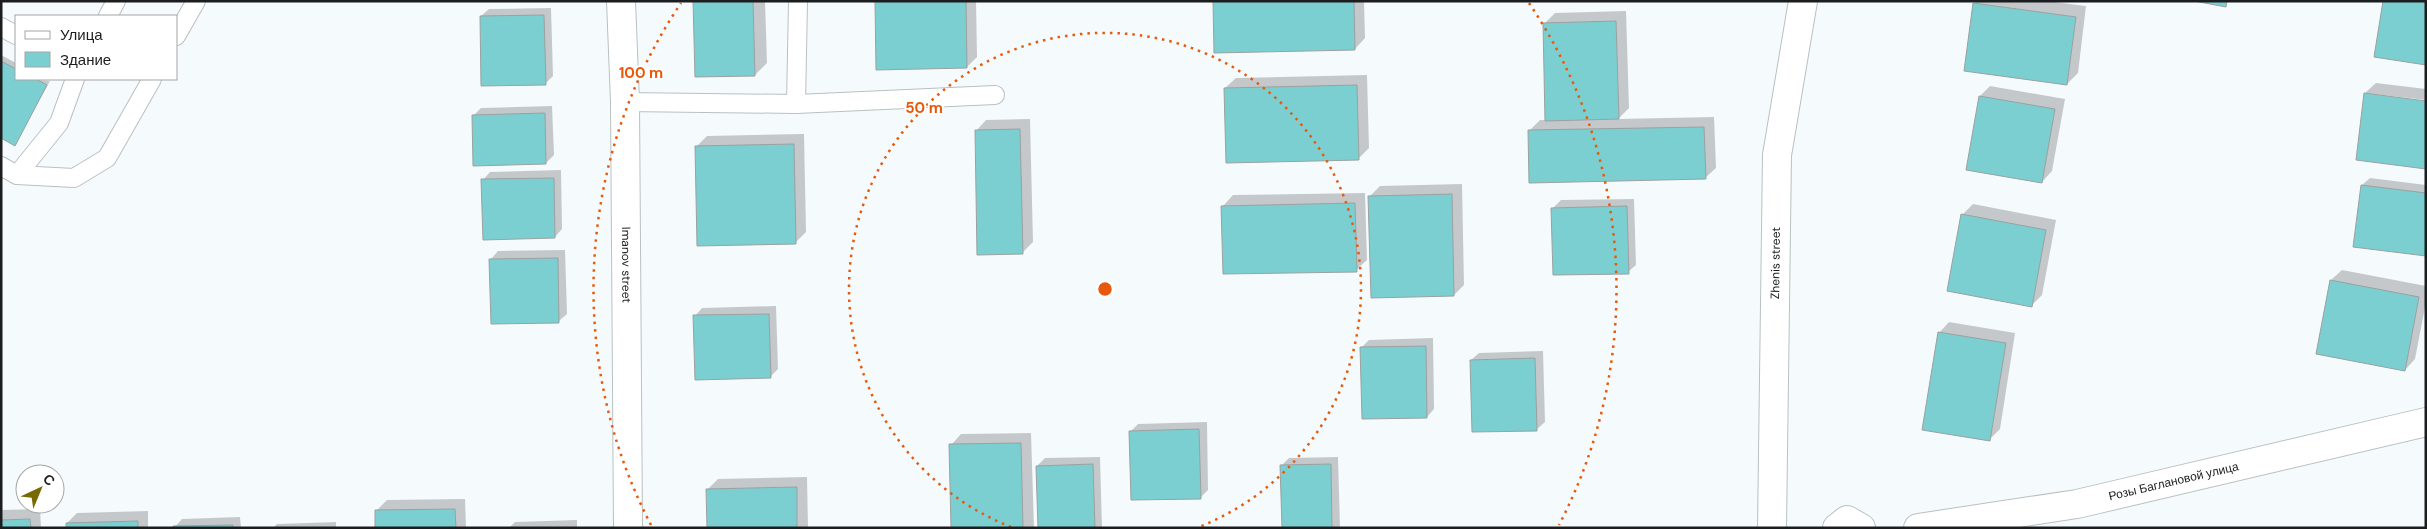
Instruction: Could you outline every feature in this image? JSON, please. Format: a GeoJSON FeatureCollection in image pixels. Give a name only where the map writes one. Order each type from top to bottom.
{"type":"FeatureCollection","features":[{"type":"Feature","properties":{"kind":"street","name":"Imanov street"},"geometry":{"type":"LineString","coordinates":[[621,1],[625,102],[628,528]]}},
{"type":"Feature","properties":{"kind":"street","name":"Zhenis street"},"geometry":{"type":"LineString","coordinates":[[1772,528],[1777,155],[1803,1]]}},
{"type":"Feature","properties":{"kind":"street","name":"Розы Баглановой улица"},"geometry":{"type":"LineString","coordinates":[[1918,528],[2077,504],[2426,422]]}},
{"type":"Feature","properties":{"kind":"street"},"geometry":{"type":"LineString","coordinates":[[1837,528],[1847,520],[1861,528]]}},
{"type":"Feature","properties":{"kind":"lane"},"geometry":{"type":"LineString","coordinates":[[109,15],[116,1]]}},
{"type":"Feature","properties":{"kind":"lane"},"geometry":{"type":"LineString","coordinates":[[178,32],[196,1]]}},
{"type":"Feature","properties":{"kind":"lane"},"geometry":{"type":"LineString","coordinates":[[796,104],[798,1]]}},
{"type":"Feature","properties":{"kind":"lane"},"geometry":{"type":"LineString","coordinates":[[1,26],[15,34]]}},
{"type":"Feature","properties":{"kind":"lane"},"geometry":{"type":"LineString","coordinates":[[18,175],[59,123],[75,80]]}},
{"type":"Feature","properties":{"kind":"lane"},"geometry":{"type":"LineString","coordinates":[[1,166],[18,175],[74,178],[107,158],[151,80]]}},
{"type":"Feature","properties":{"kind":"lane"},"geometry":{"type":"LineString","coordinates":[[625,102],[796,104],[995,95]]}},
{"type":"Feature","properties":{"kind":"building"},"geometry":{"type":"Polygon","coordinates":[[[693,1],[753,1],[755,76],[695,77],[693,1]]]}},
{"type":"Feature","properties":{"kind":"building"},"geometry":{"type":"Polygon","coordinates":[[[875,1],[966,1],[967,68],[876,70],[875,1]]]}},
{"type":"Feature","properties":{"kind":"building"},"geometry":{"type":"Polygon","coordinates":[[[1213,1],[1354,1],[1355,50],[1214,53],[1213,1]]]}},
{"type":"Feature","properties":{"kind":"building"},"geometry":{"type":"Polygon","coordinates":[[[2194,1],[2227,1],[2226,7],[2194,1]]]}},
{"type":"Feature","properties":{"kind":"building"},"geometry":{"type":"Polygon","coordinates":[[[2383,1],[2426,1],[2426,65],[2374,57],[2383,1]]]}},
{"type":"Feature","properties":{"kind":"building"},"geometry":{"type":"Polygon","coordinates":[[[1973,3],[2076,17],[2067,85],[1964,71],[1973,3]]]}},
{"type":"Feature","properties":{"kind":"building"},"geometry":{"type":"Polygon","coordinates":[[[544,15],[546,85],[481,86],[480,16],[544,15]]]}},
{"type":"Feature","properties":{"kind":"building"},"geometry":{"type":"Polygon","coordinates":[[[1616,21],[1619,119],[1545,121],[1543,23],[1616,21]]]}},
{"type":"Feature","properties":{"kind":"building"},"geometry":{"type":"Polygon","coordinates":[[[1,61],[15,68],[15,80],[38,80],[47,85],[15,146],[1,138],[1,61]]]}},
{"type":"Feature","properties":{"kind":"building"},"geometry":{"type":"Polygon","coordinates":[[[1357,85],[1359,160],[1226,163],[1224,88],[1357,85]]]}},
{"type":"Feature","properties":{"kind":"building"},"geometry":{"type":"Polygon","coordinates":[[[2364,93],[2426,101],[2426,169],[2356,160],[2364,93]]]}},
{"type":"Feature","properties":{"kind":"building"},"geometry":{"type":"Polygon","coordinates":[[[1979,96],[2055,109],[2042,183],[1966,170],[1979,96]]]}},
{"type":"Feature","properties":{"kind":"building"},"geometry":{"type":"Polygon","coordinates":[[[545,113],[546,164],[473,166],[472,115],[545,113]]]}},
{"type":"Feature","properties":{"kind":"building"},"geometry":{"type":"Polygon","coordinates":[[[1704,127],[1706,179],[1529,183],[1528,130],[1704,127]]]}},
{"type":"Feature","properties":{"kind":"building"},"geometry":{"type":"Polygon","coordinates":[[[1020,129],[1023,254],[977,255],[975,130],[1020,129]]]}},
{"type":"Feature","properties":{"kind":"building"},"geometry":{"type":"Polygon","coordinates":[[[794,144],[796,244],[697,246],[695,146],[794,144]]]}},
{"type":"Feature","properties":{"kind":"building"},"geometry":{"type":"Polygon","coordinates":[[[554,178],[555,238],[483,240],[481,179],[554,178]]]}},
{"type":"Feature","properties":{"kind":"building"},"geometry":{"type":"Polygon","coordinates":[[[2361,185],[2426,193],[2426,256],[2353,247],[2361,185]]]}},
{"type":"Feature","properties":{"kind":"building"},"geometry":{"type":"Polygon","coordinates":[[[1452,194],[1454,296],[1371,298],[1368,196],[1452,194]]]}},
{"type":"Feature","properties":{"kind":"building"},"geometry":{"type":"Polygon","coordinates":[[[1355,203],[1357,272],[1223,274],[1221,206],[1355,203]]]}},
{"type":"Feature","properties":{"kind":"building"},"geometry":{"type":"Polygon","coordinates":[[[1627,206],[1629,274],[1553,275],[1551,208],[1627,206]]]}},
{"type":"Feature","properties":{"kind":"building"},"geometry":{"type":"Polygon","coordinates":[[[1961,214],[2046,230],[2032,307],[1947,291],[1961,214]]]}},
{"type":"Feature","properties":{"kind":"building"},"geometry":{"type":"Polygon","coordinates":[[[558,258],[559,323],[491,324],[489,259],[558,258]]]}},
{"type":"Feature","properties":{"kind":"building"},"geometry":{"type":"Polygon","coordinates":[[[2330,280],[2419,297],[2405,371],[2316,354],[2330,280]]]}},
{"type":"Feature","properties":{"kind":"building"},"geometry":{"type":"Polygon","coordinates":[[[769,314],[771,378],[695,380],[693,315],[769,314]]]}},
{"type":"Feature","properties":{"kind":"building"},"geometry":{"type":"Polygon","coordinates":[[[1938,332],[2006,343],[1990,441],[1922,430],[1938,332]]]}},
{"type":"Feature","properties":{"kind":"building"},"geometry":{"type":"Polygon","coordinates":[[[1426,346],[1427,418],[1362,419],[1360,347],[1426,346]]]}},
{"type":"Feature","properties":{"kind":"building"},"geometry":{"type":"Polygon","coordinates":[[[1535,358],[1537,431],[1472,432],[1470,360],[1535,358]]]}},
{"type":"Feature","properties":{"kind":"building"},"geometry":{"type":"Polygon","coordinates":[[[1199,429],[1201,499],[1131,500],[1129,431],[1199,429]]]}},
{"type":"Feature","properties":{"kind":"building"},"geometry":{"type":"Polygon","coordinates":[[[1021,443],[1023,528],[951,528],[949,444],[1021,443]]]}},
{"type":"Feature","properties":{"kind":"building"},"geometry":{"type":"Polygon","coordinates":[[[1093,464],[1095,528],[1038,528],[1036,466],[1093,464]]]}},
{"type":"Feature","properties":{"kind":"building"},"geometry":{"type":"Polygon","coordinates":[[[1331,464],[1332,528],[1282,528],[1280,465],[1331,464]]]}},
{"type":"Feature","properties":{"kind":"building"},"geometry":{"type":"Polygon","coordinates":[[[797,487],[797,528],[707,528],[706,489],[797,487]]]}},
{"type":"Feature","properties":{"kind":"building"},"geometry":{"type":"Polygon","coordinates":[[[455,509],[456,528],[375,528],[375,510],[455,509]]]}},
{"type":"Feature","properties":{"kind":"building"},"geometry":{"type":"Polygon","coordinates":[[[30,519],[31,528],[1,528],[1,520],[30,519]]]}},
{"type":"Feature","properties":{"kind":"building"},"geometry":{"type":"Polygon","coordinates":[[[138,521],[138,528],[66,528],[66,523],[138,521]]]}},
{"type":"Feature","properties":{"kind":"building"},"geometry":{"type":"Polygon","coordinates":[[[233,525],[233,528],[173,528],[173,526],[233,525]]]}}]}
